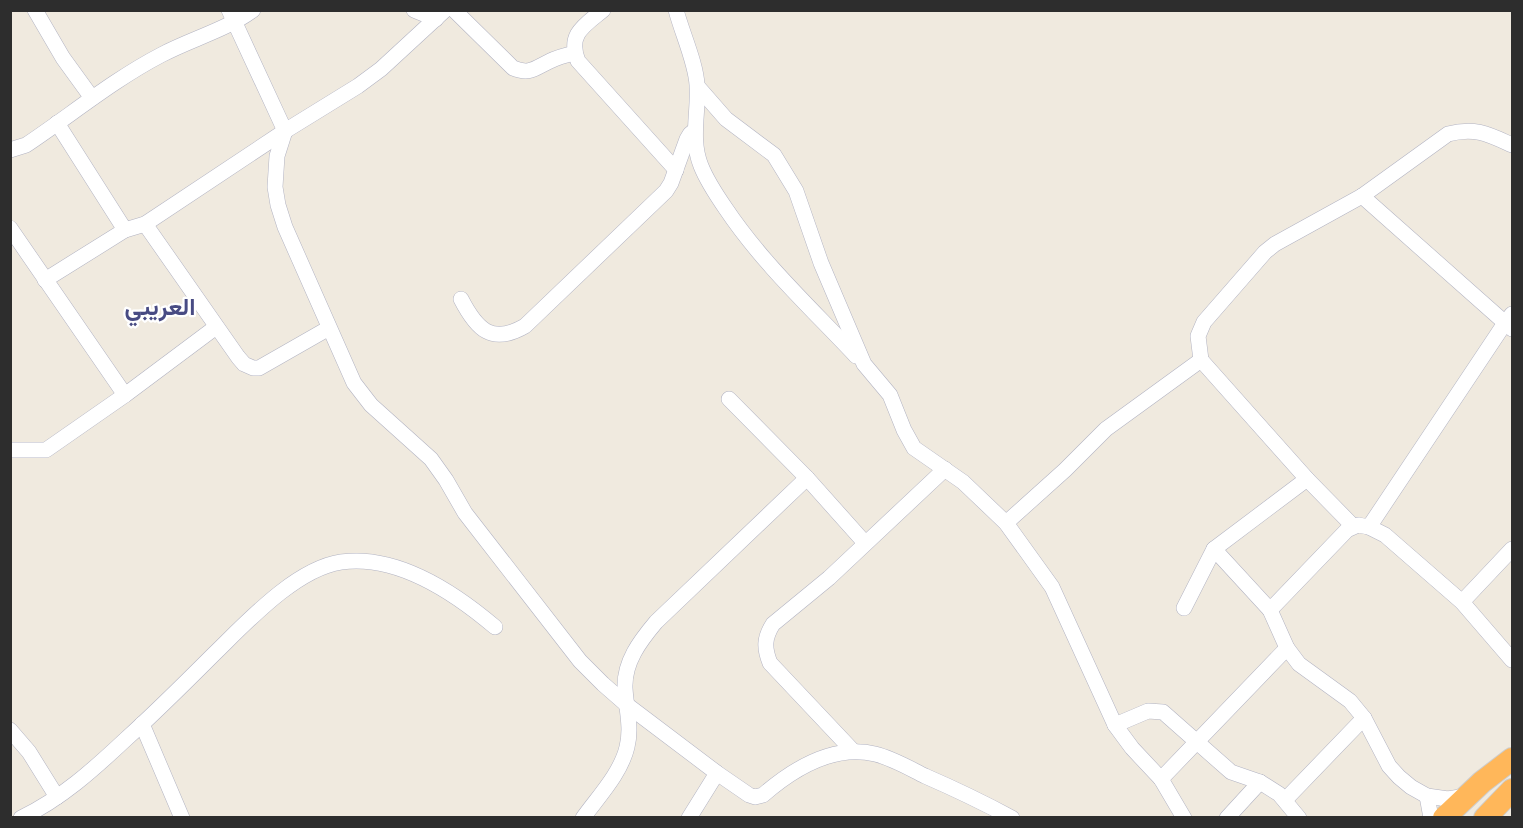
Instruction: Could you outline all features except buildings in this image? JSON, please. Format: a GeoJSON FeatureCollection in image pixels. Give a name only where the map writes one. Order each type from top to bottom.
{"type":"FeatureCollection","features":[{"type":"Feature","properties":{"kind":"highway"},"geometry":{"type":"LineString","coordinates":[[1444,818],[1512,759]]}},
{"type":"Feature","properties":{"kind":"highway"},"geometry":{"type":"LineString","coordinates":[[1485,818],[1512,790]]}},
{"type":"Feature","properties":{"kind":"street"},"geometry":{"type":"LineString","coordinates":[[35,10],[63,58],[92,98]]}},
{"type":"Feature","properties":{"kind":"street"},"geometry":{"type":"LineString","coordinates":[[10,150],[26,145],[122,77],[232,16],[253,10]]}},
{"type":"Feature","properties":{"kind":"street"},"geometry":{"type":"LineString","coordinates":[[414,10],[440,15]]}},
{"type":"Feature","properties":{"kind":"street"},"geometry":{"type":"LineString","coordinates":[[454,10],[513,68],[522,72],[530,71],[574,53]]}},
{"type":"Feature","properties":{"kind":"street"},"geometry":{"type":"LineString","coordinates":[[603,10],[576,35],[574,53],[583,67],[676,170]]}},
{"type":"Feature","properties":{"kind":"street"},"geometry":{"type":"LineString","coordinates":[[676,10],[696,72],[698,87],[695,130],[701,167],[734,220],[789,288],[864,364],[890,395],[914,448],[963,482],[1006,523],[1052,587],[1115,725],[1132,748],[1161,779],[1180,816]]}},
{"type":"Feature","properties":{"kind":"street"},"geometry":{"type":"LineString","coordinates":[[45,280],[125,230],[145,224],[285,131],[358,86],[381,69],[440,15]]}},
{"type":"Feature","properties":{"kind":"street"},"geometry":{"type":"LineString","coordinates":[[232,16],[285,131],[277,156],[275,187],[285,227],[354,383],[371,405],[431,459],[465,513],[559,635],[603,684],[717,773],[755,797],[763,795],[803,766],[831,755],[853,751],[877,754],[889,759],[1012,818]]}},
{"type":"Feature","properties":{"kind":"street"},"geometry":{"type":"LineString","coordinates":[[698,87],[726,119],[774,155],[796,191],[821,263],[864,364]]}},
{"type":"Feature","properties":{"kind":"street"},"geometry":{"type":"LineString","coordinates":[[57,123],[125,230]]}},
{"type":"Feature","properties":{"kind":"street"},"geometry":{"type":"LineString","coordinates":[[461,299],[471,319],[484,330],[497,336],[512,334],[525,326],[660,197],[671,183],[687,139],[695,130]]}},
{"type":"Feature","properties":{"kind":"street"},"geometry":{"type":"LineString","coordinates":[[1353,526],[1307,479],[1201,360],[1199,330],[1265,252],[1275,244],[1362,196],[1448,134],[1464,130],[1480,131],[1512,145]]}},
{"type":"Feature","properties":{"kind":"street"},"geometry":{"type":"LineString","coordinates":[[1362,196],[1510,322],[1369,526]]}},
{"type":"Feature","properties":{"kind":"street"},"geometry":{"type":"LineString","coordinates":[[145,224],[244,364],[259,368],[329,328]]}},
{"type":"Feature","properties":{"kind":"street"},"geometry":{"type":"LineString","coordinates":[[10,228],[125,395]]}},
{"type":"Feature","properties":{"kind":"street"},"geometry":{"type":"LineString","coordinates":[[10,450],[46,450],[216,327]]}},
{"type":"Feature","properties":{"kind":"street"},"geometry":{"type":"LineString","coordinates":[[1006,523],[1106,429],[1201,360]]}},
{"type":"Feature","properties":{"kind":"street"},"geometry":{"type":"LineString","coordinates":[[729,399],[807,478],[865,543]]}},
{"type":"Feature","properties":{"kind":"street"},"geometry":{"type":"LineString","coordinates":[[853,751],[770,663],[766,654],[767,633],[772,624],[829,578],[945,469]]}},
{"type":"Feature","properties":{"kind":"street"},"geometry":{"type":"LineString","coordinates":[[583,818],[625,755],[630,725],[625,686],[627,669],[643,637],[807,478]]}},
{"type":"Feature","properties":{"kind":"street"},"geometry":{"type":"LineString","coordinates":[[1184,609],[1214,549],[1307,479]]}},
{"type":"Feature","properties":{"kind":"street"},"geometry":{"type":"LineString","coordinates":[[1270,610],[1353,526],[1369,526],[1385,535],[1462,602],[1512,660]]}},
{"type":"Feature","properties":{"kind":"street"},"geometry":{"type":"LineString","coordinates":[[1214,549],[1270,610],[1287,648],[1299,663],[1350,701],[1364,718],[1389,766],[1411,787],[1427,796],[1448,799],[1469,795]]}},
{"type":"Feature","properties":{"kind":"street"},"geometry":{"type":"LineString","coordinates":[[1462,602],[1512,549]]}},
{"type":"Feature","properties":{"kind":"street"},"geometry":{"type":"LineString","coordinates":[[21,818],[48,812],[57,797],[97,766],[272,598],[316,571],[340,562],[372,563],[398,568],[435,583],[472,607],[495,627]]}},
{"type":"Feature","properties":{"kind":"street"},"geometry":{"type":"LineString","coordinates":[[1161,779],[1287,648]]}},
{"type":"Feature","properties":{"kind":"street"},"geometry":{"type":"LineString","coordinates":[[1115,725],[1148,711],[1158,710],[1167,714],[1231,772],[1260,782],[1279,794],[1299,818]]}},
{"type":"Feature","properties":{"kind":"street"},"geometry":{"type":"LineString","coordinates":[[1286,800],[1364,718]]}},
{"type":"Feature","properties":{"kind":"street"},"geometry":{"type":"LineString","coordinates":[[142,724],[182,818]]}},
{"type":"Feature","properties":{"kind":"street"},"geometry":{"type":"LineString","coordinates":[[10,730],[29,752],[57,797]]}},
{"type":"Feature","properties":{"kind":"street"},"geometry":{"type":"LineString","coordinates":[[689,818],[717,773]]}},
{"type":"Feature","properties":{"kind":"street"},"geometry":{"type":"LineString","coordinates":[[1227,818],[1260,782]]}},
{"type":"Feature","properties":{"kind":"street"},"geometry":{"type":"LineString","coordinates":[[1427,796],[1431,818]]}},
{"type":"Feature","properties":{"kind":"district","name":"العريبي"},"geometry":{"type":"Point","coordinates":[160,307]}}]}
